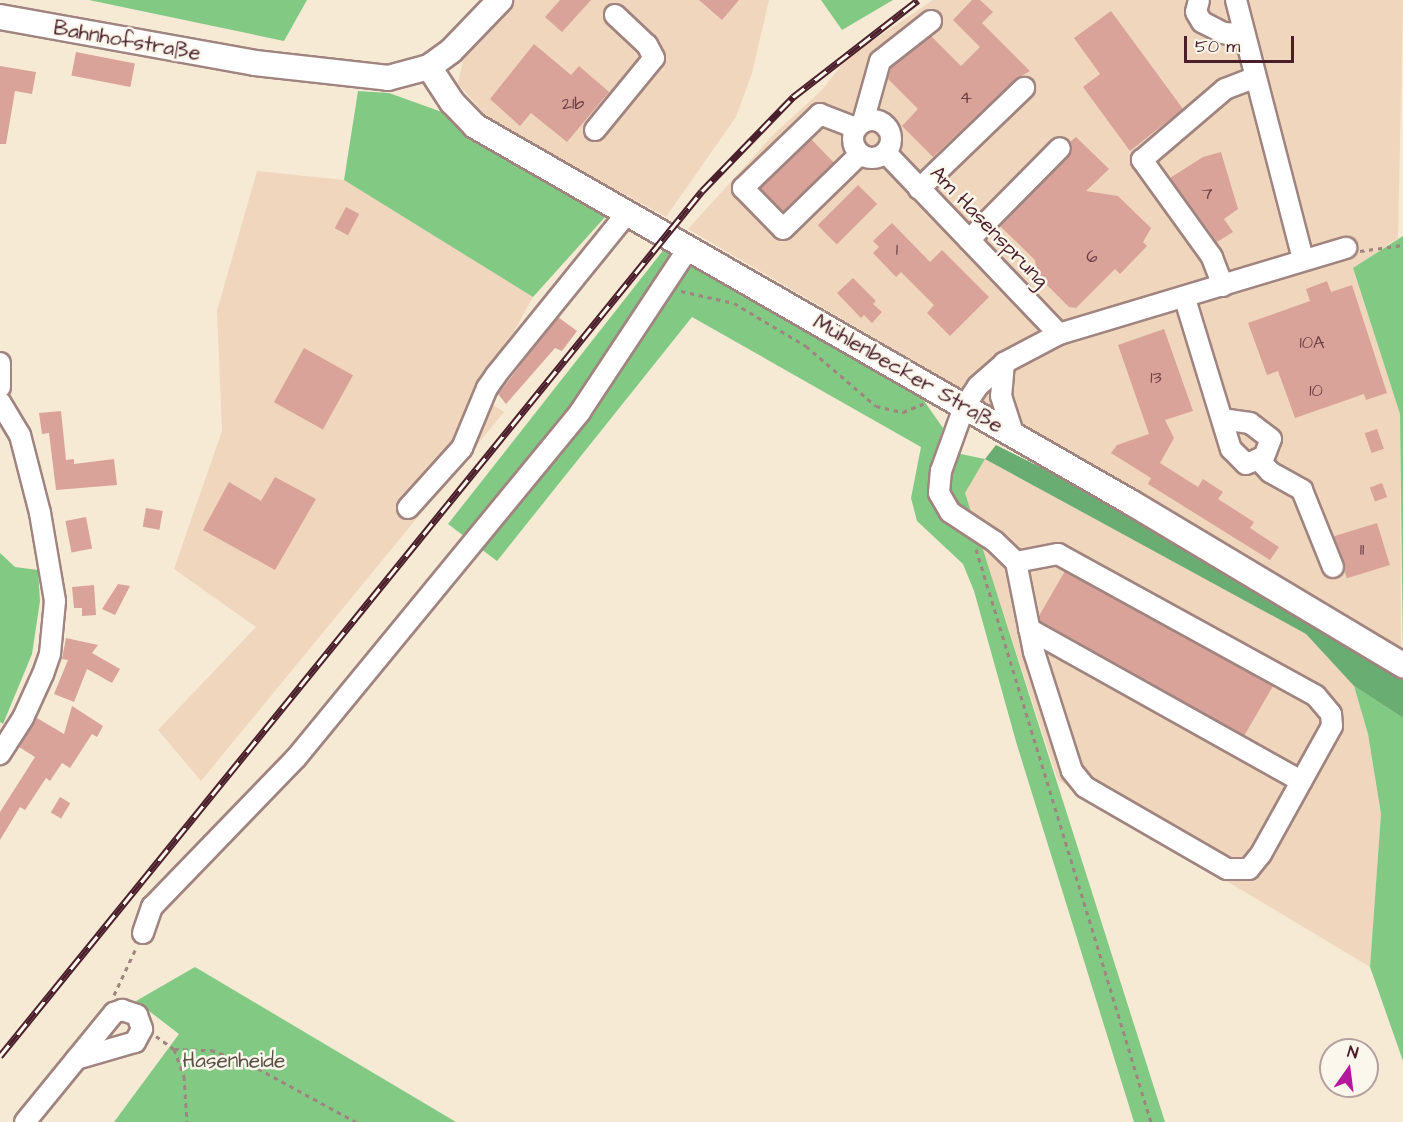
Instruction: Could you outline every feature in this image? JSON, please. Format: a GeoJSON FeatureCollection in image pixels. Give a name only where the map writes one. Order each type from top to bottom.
{"type":"FeatureCollection","features":[{"type":"Feature","properties":{"kind":"main road","name":"Bahnhofstraße"},"geometry":{"type":"LineString","coordinates":[[0,17],[255,63],[374,78],[401,76],[429,67],[451,51],[500,0]]}},
{"type":"Feature","properties":{"kind":"main road","name":"Mühlenbecker Straße"},"geometry":{"type":"LineString","coordinates":[[429,67],[452,102],[475,126],[939,391],[1403,665]]}},
{"type":"Feature","properties":{"kind":"street"},"geometry":{"type":"LineString","coordinates":[[1199,0],[1196,12],[1202,22],[1224,33],[1242,34]]}},
{"type":"Feature","properties":{"kind":"street"},"geometry":{"type":"LineString","coordinates":[[1236,0],[1242,34],[1304,259]]}},
{"type":"Feature","properties":{"kind":"street"},"geometry":{"type":"LineString","coordinates":[[595,130],[654,58],[647,45],[615,15]]}},
{"type":"Feature","properties":{"kind":"street"},"geometry":{"type":"LineString","coordinates":[[860,154],[853,137],[860,125],[880,61],[931,21]]}},
{"type":"Feature","properties":{"kind":"street"},"geometry":{"type":"LineString","coordinates":[[1222,286],[1212,257],[1142,160],[1225,89],[1254,78]]}},
{"type":"Feature","properties":{"kind":"street"},"geometry":{"type":"LineString","coordinates":[[919,189],[1024,88]]}},
{"type":"Feature","properties":{"kind":"street"},"geometry":{"type":"LineString","coordinates":[[820,114],[860,125],[872,120],[888,128],[892,136],[886,153],[878,158],[860,154],[783,229],[744,188],[820,114]]}},
{"type":"Feature","properties":{"kind":"street"},"geometry":{"type":"LineString","coordinates":[[969,240],[1060,148]]}},
{"type":"Feature","properties":{"kind":"street","name":"Am Hasensprung"},"geometry":{"type":"LineString","coordinates":[[886,153],[1059,334]]}},
{"type":"Feature","properties":{"kind":"street"},"geometry":{"type":"LineString","coordinates":[[408,508],[462,448],[487,388],[627,213]]}},
{"type":"Feature","properties":{"kind":"street"},"geometry":{"type":"LineString","coordinates":[[1016,562],[1058,554],[1316,696],[1331,714],[1332,726],[1249,869],[1227,869],[1178,842],[1085,787],[1072,771],[1029,629],[1016,562],[994,541],[969,528],[950,512],[939,493],[941,471],[964,406],[978,386],[1004,363],[1059,334],[1185,299],[1304,259],[1346,248]]}},
{"type":"Feature","properties":{"kind":"street"},"geometry":{"type":"LineString","coordinates":[[143,933],[152,907],[296,758],[580,412],[688,249]]}},
{"type":"Feature","properties":{"kind":"street"},"geometry":{"type":"LineString","coordinates":[[1185,299],[1231,449],[1246,464],[1264,457],[1271,439],[1250,423],[1223,419]]}},
{"type":"Feature","properties":{"kind":"street"},"geometry":{"type":"LineString","coordinates":[[0,363],[0,387]]}},
{"type":"Feature","properties":{"kind":"street"},"geometry":{"type":"LineString","coordinates":[[1004,363],[1001,396],[1013,434]]}},
{"type":"Feature","properties":{"kind":"street"},"geometry":{"type":"LineString","coordinates":[[0,402],[20,435],[40,513],[55,602],[52,636],[43,674],[23,718],[0,754]]}},
{"type":"Feature","properties":{"kind":"street"},"geometry":{"type":"LineString","coordinates":[[1258,459],[1270,472],[1302,490],[1333,567]]}},
{"type":"Feature","properties":{"kind":"street"},"geometry":{"type":"LineString","coordinates":[[1029,629],[1301,781]]}},
{"type":"Feature","properties":{"kind":"street"},"geometry":{"type":"LineString","coordinates":[[25,1122],[107,1020],[114,1013],[130,1011],[141,1022],[139,1037],[128,1046],[76,1059]]}},
{"type":"Feature","properties":{"kind":"path"},"geometry":{"type":"LineString","coordinates":[[1346,248],[1362,251],[1403,245]]}},
{"type":"Feature","properties":{"kind":"path"},"geometry":{"type":"LineString","coordinates":[[665,284],[688,295],[712,295],[734,303],[806,346],[876,405],[903,412],[917,407],[939,391]]}},
{"type":"Feature","properties":{"kind":"path"},"geometry":{"type":"LineString","coordinates":[[969,528],[1151,1122]]}},
{"type":"Feature","properties":{"kind":"path"},"geometry":{"type":"LineString","coordinates":[[107,1020],[112,999],[143,933]]}},
{"type":"Feature","properties":{"kind":"path"},"geometry":{"type":"LineString","coordinates":[[158,1037],[174,1049],[184,1076],[187,1122]]}},
{"type":"Feature","properties":{"kind":"path"},"geometry":{"type":"LineString","coordinates":[[174,1049],[211,1050],[250,1064],[356,1122]]}},
{"type":"Feature","properties":{"kind":"shaded area"},"geometry":{"type":"Polygon","coordinates":[[[509,0],[769,0],[752,73],[736,117],[666,217],[490,120],[458,84],[464,55],[509,0]]]}},
{"type":"Feature","properties":{"kind":"shaded area"},"geometry":{"type":"Polygon","coordinates":[[[933,0],[1403,0],[1398,238],[1353,269],[1400,414],[1401,656],[1056,444],[688,229],[775,133],[822,90],[847,58],[933,0]]]}},
{"type":"Feature","properties":{"kind":"shaded area"},"geometry":{"type":"Polygon","coordinates":[[[257,171],[344,180],[533,297],[479,395],[504,412],[201,781],[158,730],[256,627],[174,569],[222,431],[217,311],[257,171]]]}},
{"type":"Feature","properties":{"kind":"shaded area"},"geometry":{"type":"Polygon","coordinates":[[[985,459],[1306,634],[1354,686],[1368,734],[1381,814],[1370,967],[1058,780],[964,493],[985,459]]]}},
{"type":"Feature","properties":{"kind":"green space"},"geometry":{"type":"Polygon","coordinates":[[[89,0],[307,0],[284,41],[89,0]]]}},
{"type":"Feature","properties":{"kind":"green space"},"geometry":{"type":"Polygon","coordinates":[[[821,0],[893,0],[842,30],[821,0]]]}},
{"type":"Feature","properties":{"kind":"green space"},"geometry":{"type":"Polygon","coordinates":[[[358,91],[389,93],[442,112],[606,216],[533,297],[344,180],[358,91]]]}},
{"type":"Feature","properties":{"kind":"green space"},"geometry":{"type":"Polygon","coordinates":[[[1403,236],[1403,657],[1400,414],[1353,268],[1403,236]]]}},
{"type":"Feature","properties":{"kind":"green space"},"geometry":{"type":"Polygon","coordinates":[[[665,248],[792,318],[922,398],[943,428],[936,449],[985,459],[965,493],[1165,1122],[1134,1122],[1017,745],[974,591],[963,564],[917,521],[911,498],[921,447],[692,317],[497,561],[448,524],[665,248]]]}},
{"type":"Feature","properties":{"kind":"green space"},"geometry":{"type":"Polygon","coordinates":[[[996,445],[1142,518],[1343,637],[1403,680],[1403,718],[1354,686],[1306,634],[985,459],[996,445]]]}},
{"type":"Feature","properties":{"kind":"green space"},"geometry":{"type":"Polygon","coordinates":[[[0,553],[15,567],[38,570],[40,601],[32,654],[3,724],[0,722],[0,553]]]}},
{"type":"Feature","properties":{"kind":"green space"},"geometry":{"type":"Polygon","coordinates":[[[1354,686],[1403,718],[1403,1061],[1370,967],[1381,814],[1368,734],[1354,686]]]}},
{"type":"Feature","properties":{"kind":"green space","name":"Hasenheide"},"geometry":{"type":"Polygon","coordinates":[[[195,967],[456,1122],[114,1122],[179,1034],[136,1001],[195,967]]]}},
{"type":"Feature","properties":{"kind":"building"},"geometry":{"type":"Polygon","coordinates":[[[560,0],[591,0],[562,32],[545,17],[560,0]]]}},
{"type":"Feature","properties":{"kind":"building"},"geometry":{"type":"Polygon","coordinates":[[[699,0],[739,0],[722,20],[699,0]]]}},
{"type":"Feature","properties":{"kind":"building"},"geometry":{"type":"Polygon","coordinates":[[[972,0],[980,0],[993,12],[982,23],[1030,71],[1016,79],[933,157],[902,126],[918,109],[888,79],[891,68],[931,36],[961,66],[980,47],[953,20],[972,0]]]}},
{"type":"Feature","properties":{"kind":"building"},"geometry":{"type":"Polygon","coordinates":[[[1111,11],[1183,109],[1130,151],[1083,87],[1100,74],[1074,38],[1111,11]]]}},
{"type":"Feature","properties":{"kind":"building"},"geometry":{"type":"Polygon","coordinates":[[[534,44],[571,75],[579,66],[609,92],[567,142],[531,113],[520,126],[490,99],[534,44]]]}},
{"type":"Feature","properties":{"kind":"building"},"geometry":{"type":"Polygon","coordinates":[[[76,52],[135,63],[130,87],[71,76],[76,52]]]}},
{"type":"Feature","properties":{"kind":"building"},"geometry":{"type":"Polygon","coordinates":[[[0,66],[36,72],[32,94],[15,91],[6,144],[0,144],[0,66]]]}},
{"type":"Feature","properties":{"kind":"building"},"geometry":{"type":"Polygon","coordinates":[[[1076,137],[1109,169],[1086,191],[1118,196],[1151,228],[1143,242],[1147,246],[1120,274],[1115,269],[1076,308],[1069,307],[1037,275],[1035,260],[1000,226],[1069,156],[1070,142],[1076,137]]]}},
{"type":"Feature","properties":{"kind":"building"},"geometry":{"type":"Polygon","coordinates":[[[811,139],[834,163],[783,212],[760,188],[811,139]]]}},
{"type":"Feature","properties":{"kind":"building"},"geometry":{"type":"Polygon","coordinates":[[[1221,152],[1238,209],[1224,219],[1233,232],[1217,242],[1170,178],[1203,157],[1221,152]]]}},
{"type":"Feature","properties":{"kind":"building"},"geometry":{"type":"Polygon","coordinates":[[[858,185],[877,204],[837,244],[818,225],[858,185]]]}},
{"type":"Feature","properties":{"kind":"building"},"geometry":{"type":"Polygon","coordinates":[[[346,207],[359,214],[348,235],[335,228],[346,207]]]}},
{"type":"Feature","properties":{"kind":"building"},"geometry":{"type":"Polygon","coordinates":[[[892,223],[930,262],[942,250],[989,297],[950,336],[927,313],[934,305],[901,272],[896,277],[873,253],[879,247],[873,241],[892,223]]]}},
{"type":"Feature","properties":{"kind":"building"},"geometry":{"type":"Polygon","coordinates":[[[853,278],[876,301],[873,304],[882,312],[872,323],[864,315],[861,318],[837,293],[853,278]]]}},
{"type":"Feature","properties":{"kind":"building"},"geometry":{"type":"Polygon","coordinates":[[[1327,281],[1331,292],[1352,285],[1387,393],[1366,400],[1364,394],[1295,418],[1278,371],[1267,375],[1248,323],[1310,301],[1306,289],[1327,281]]]}},
{"type":"Feature","properties":{"kind":"building"},"geometry":{"type":"Polygon","coordinates":[[[558,317],[577,331],[562,351],[555,348],[506,404],[498,394],[558,317]]]}},
{"type":"Feature","properties":{"kind":"building"},"geometry":{"type":"Polygon","coordinates":[[[1164,329],[1193,411],[1165,420],[1174,438],[1160,463],[1198,487],[1203,479],[1223,492],[1218,499],[1254,522],[1250,528],[1279,547],[1270,560],[1148,484],[1151,478],[1111,453],[1117,445],[1149,434],[1118,345],[1164,329]]]}},
{"type":"Feature","properties":{"kind":"building"},"geometry":{"type":"Polygon","coordinates":[[[304,348],[353,375],[323,429],[274,402],[304,348]]]}},
{"type":"Feature","properties":{"kind":"building"},"geometry":{"type":"Polygon","coordinates":[[[61,411],[66,460],[74,459],[74,464],[114,459],[117,485],[56,490],[49,433],[42,434],[39,413],[61,411]]]}},
{"type":"Feature","properties":{"kind":"building"},"geometry":{"type":"Polygon","coordinates":[[[1377,429],[1384,449],[1372,453],[1365,433],[1377,429]]]}},
{"type":"Feature","properties":{"kind":"building"},"geometry":{"type":"Polygon","coordinates":[[[275,477],[316,499],[275,570],[203,530],[229,482],[261,501],[275,477]]]}},
{"type":"Feature","properties":{"kind":"building"},"geometry":{"type":"Polygon","coordinates":[[[1382,483],[1387,497],[1375,502],[1370,487],[1382,483]]]}},
{"type":"Feature","properties":{"kind":"building"},"geometry":{"type":"Polygon","coordinates":[[[146,508],[163,511],[159,530],[143,527],[146,508]]]}},
{"type":"Feature","properties":{"kind":"building"},"geometry":{"type":"Polygon","coordinates":[[[86,517],[92,548],[71,552],[65,521],[86,517]]]}},
{"type":"Feature","properties":{"kind":"building"},"geometry":{"type":"Polygon","coordinates":[[[1377,523],[1390,565],[1347,578],[1334,536],[1377,523]]]}},
{"type":"Feature","properties":{"kind":"building"},"geometry":{"type":"Polygon","coordinates":[[[1065,571],[1273,686],[1244,736],[1040,621],[1039,616],[1065,571]]]}},
{"type":"Feature","properties":{"kind":"building"},"geometry":{"type":"Polygon","coordinates":[[[118,584],[130,586],[115,615],[102,609],[118,584]]]}},
{"type":"Feature","properties":{"kind":"building"},"geometry":{"type":"Polygon","coordinates":[[[94,585],[96,615],[82,616],[82,608],[74,608],[72,587],[94,585]]]}},
{"type":"Feature","properties":{"kind":"building"},"geometry":{"type":"Polygon","coordinates":[[[66,638],[98,645],[92,653],[120,669],[112,683],[87,669],[74,702],[54,694],[68,660],[62,659],[66,638]]]}},
{"type":"Feature","properties":{"kind":"building"},"geometry":{"type":"Polygon","coordinates":[[[72,706],[103,726],[97,737],[92,734],[70,768],[62,763],[50,781],[46,778],[25,810],[20,807],[0,840],[0,812],[35,757],[19,747],[37,718],[64,734],[72,706]]]}},
{"type":"Feature","properties":{"kind":"building"},"geometry":{"type":"Polygon","coordinates":[[[60,797],[70,803],[61,819],[51,812],[60,797]]]}},
{"type":"Feature","properties":{"kind":"railway"},"geometry":{"type":"LineString","coordinates":[[0,1056],[702,191],[793,97],[918,0]]}}]}
